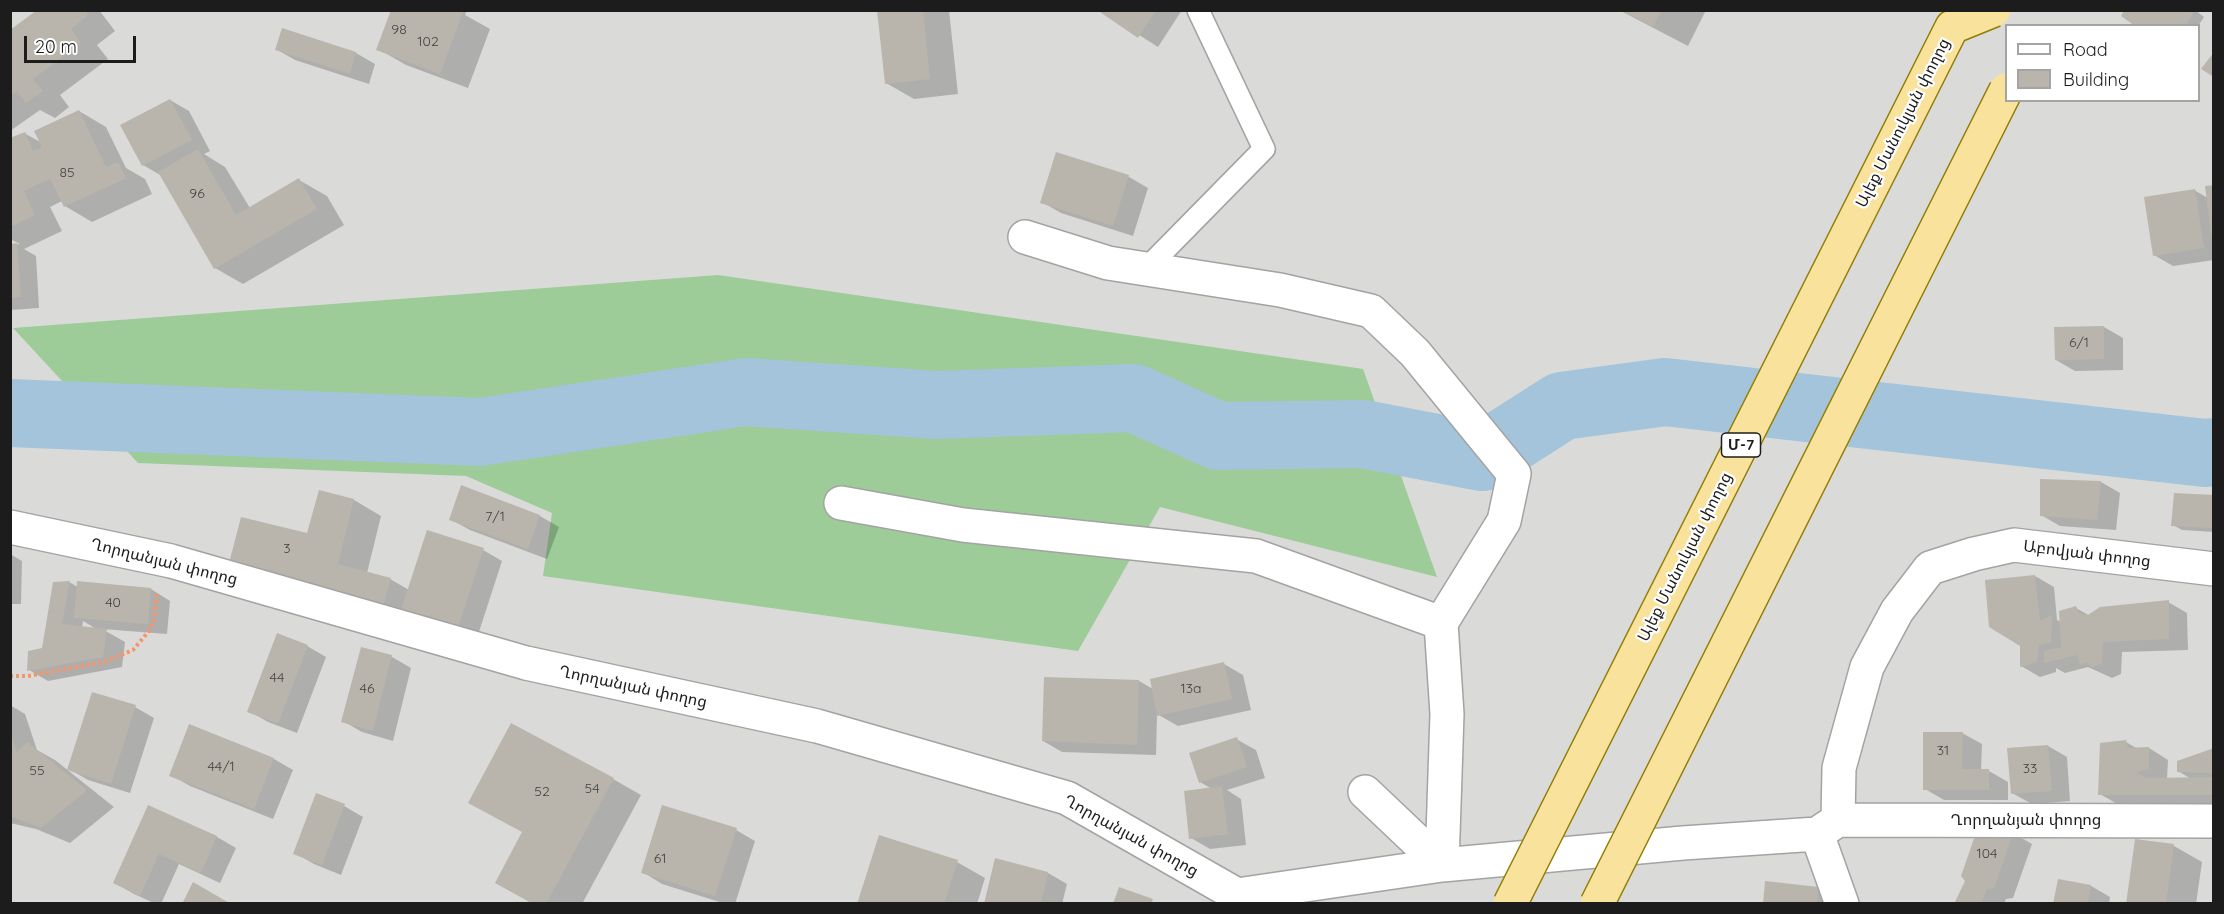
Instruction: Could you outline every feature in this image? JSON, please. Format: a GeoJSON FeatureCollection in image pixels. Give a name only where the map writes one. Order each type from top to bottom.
{"type":"FeatureCollection","features":[{"type":"Feature","properties":{"kind":"main road","name":"Ալեք Մանուկյան փողոց"},"geometry":{"type":"LineString","coordinates":[[1510,903],[1952,27],[1994,10]]}},
{"type":"Feature","properties":{"kind":"main road"},"geometry":{"type":"LineString","coordinates":[[1597,903],[2005,94]]}},
{"type":"Feature","properties":{"kind":"street"},"geometry":{"type":"LineString","coordinates":[[1026,237],[1108,263],[1280,290],[1371,311],[1415,353],[1514,474],[1503,521],[1441,623],[1447,714],[1442,865]]}},
{"type":"Feature","properties":{"kind":"street"},"geometry":{"type":"LineString","coordinates":[[841,503],[963,525],[1256,556],[1441,623]]}},
{"type":"Feature","properties":{"kind":"street","name":"Ղորղանյան փողոց"},"geometry":{"type":"LineString","coordinates":[[10,527],[171,561],[526,663],[817,726],[1066,798],[1236,899]]}},
{"type":"Feature","properties":{"kind":"street","name":"Աբովյան փողոց"},"geometry":{"type":"LineString","coordinates":[[1827,827],[1839,768],[1867,668],[1897,611],[1930,568],[1974,554],[2014,545],[2214,569]]}},
{"type":"Feature","properties":{"kind":"street"},"geometry":{"type":"LineString","coordinates":[[1365,792],[1442,865]]}},
{"type":"Feature","properties":{"kind":"street","name":"Ղորղանյան փողոց"},"geometry":{"type":"LineString","coordinates":[[1827,827],[2214,821]]}},
{"type":"Feature","properties":{"kind":"street"},"geometry":{"type":"LineString","coordinates":[[1236,899],[1442,865],[1827,827],[1842,903]]}},
{"type":"Feature","properties":{"kind":"lane"},"geometry":{"type":"LineString","coordinates":[[1146,269],[1264,148],[1198,10]]}},
{"type":"Feature","properties":{"kind":"path"},"geometry":{"type":"LineString","coordinates":[[10,676],[28,676],[104,662],[133,650],[151,625],[157,594]]}},
{"type":"Feature","properties":{"kind":"shaded area"},"geometry":{"type":"Polygon","coordinates":[[[11,11],[2213,11],[2213,903],[11,903],[11,11]]]}},
{"type":"Feature","properties":{"kind":"green space"},"geometry":{"type":"Polygon","coordinates":[[[718,275],[1363,369],[1437,577],[1160,507],[1078,651],[543,576],[552,513],[466,476],[138,463],[13,328],[718,275]]]}},
{"type":"Feature","properties":{"kind":"building"},"geometry":{"type":"Polygon","coordinates":[[[37,10],[85,10],[88,15],[71,29],[81,43],[33,79],[43,91],[26,103],[17,91],[10,96],[10,30],[37,10]]]}},
{"type":"Feature","properties":{"kind":"building"},"geometry":{"type":"Polygon","coordinates":[[[391,10],[463,12],[440,74],[376,50],[391,10]]]}},
{"type":"Feature","properties":{"kind":"building"},"geometry":{"type":"Polygon","coordinates":[[[877,10],[923,10],[930,79],[885,84],[877,10]]]}},
{"type":"Feature","properties":{"kind":"building"},"geometry":{"type":"Polygon","coordinates":[[[1097,10],[1156,10],[1138,38],[1097,10]]]}},
{"type":"Feature","properties":{"kind":"building"},"geometry":{"type":"Polygon","coordinates":[[[1621,10],[1662,10],[1653,27],[1621,10]]]}},
{"type":"Feature","properties":{"kind":"building"},"geometry":{"type":"Polygon","coordinates":[[[2124,10],[2195,10],[2186,24],[2132,24],[2121,16],[2124,10]]]}},
{"type":"Feature","properties":{"kind":"building"},"geometry":{"type":"Polygon","coordinates":[[[282,28],[356,52],[350,74],[275,50],[282,28]]]}},
{"type":"Feature","properties":{"kind":"building"},"geometry":{"type":"Polygon","coordinates":[[[2214,52],[2214,77],[2201,69],[2214,52]]]}},
{"type":"Feature","properties":{"kind":"building"},"geometry":{"type":"Polygon","coordinates":[[[170,99],[192,140],[142,166],[120,125],[170,99]]]}},
{"type":"Feature","properties":{"kind":"building"},"geometry":{"type":"Polygon","coordinates":[[[79,110],[106,167],[118,162],[126,178],[64,207],[50,179],[24,191],[35,215],[10,227],[10,138],[25,132],[33,151],[42,147],[34,131],[79,110]]]}},
{"type":"Feature","properties":{"kind":"building"},"geometry":{"type":"Polygon","coordinates":[[[198,149],[236,215],[299,178],[317,209],[214,269],[158,172],[198,149]]]}},
{"type":"Feature","properties":{"kind":"building"},"geometry":{"type":"Polygon","coordinates":[[[1056,152],[1129,175],[1113,226],[1040,203],[1056,152]]]}},
{"type":"Feature","properties":{"kind":"building"},"geometry":{"type":"Polygon","coordinates":[[[2214,185],[2214,235],[2211,235],[2205,186],[2214,185]]]}},
{"type":"Feature","properties":{"kind":"building"},"geometry":{"type":"Polygon","coordinates":[[[2195,189],[2204,248],[2153,256],[2144,197],[2195,189]]]}},
{"type":"Feature","properties":{"kind":"building"},"geometry":{"type":"Polygon","coordinates":[[[17,243],[21,297],[10,298],[10,244],[17,243]]]}},
{"type":"Feature","properties":{"kind":"building"},"geometry":{"type":"Polygon","coordinates":[[[2104,326],[2104,359],[2055,360],[2054,327],[2104,326]]]}},
{"type":"Feature","properties":{"kind":"building"},"geometry":{"type":"Polygon","coordinates":[[[2040,479],[2101,481],[2097,520],[2040,516],[2040,479]]]}},
{"type":"Feature","properties":{"kind":"building"},"geometry":{"type":"Polygon","coordinates":[[[461,485],[540,515],[528,549],[449,520],[461,485]]]}},
{"type":"Feature","properties":{"kind":"building"},"geometry":{"type":"Polygon","coordinates":[[[319,490],[354,499],[338,564],[391,578],[383,607],[228,567],[241,517],[307,533],[319,490]]]}},
{"type":"Feature","properties":{"kind":"building"},"geometry":{"type":"Polygon","coordinates":[[[2174,493],[2214,495],[2214,528],[2171,526],[2174,493]]]}},
{"type":"Feature","properties":{"kind":"building"},"geometry":{"type":"Polygon","coordinates":[[[427,530],[484,548],[457,631],[400,613],[427,530]]]}},
{"type":"Feature","properties":{"kind":"building"},"geometry":{"type":"Polygon","coordinates":[[[2035,575],[2040,621],[2052,615],[2051,643],[2039,645],[2037,662],[2020,667],[2020,646],[1989,627],[1985,580],[2035,575]]]}},
{"type":"Feature","properties":{"kind":"building"},"geometry":{"type":"Polygon","coordinates":[[[70,581],[62,624],[107,629],[103,657],[27,671],[28,651],[42,648],[53,582],[70,581]]]}},
{"type":"Feature","properties":{"kind":"building"},"geometry":{"type":"Polygon","coordinates":[[[77,581],[151,588],[148,624],[74,618],[77,581]]]}},
{"type":"Feature","properties":{"kind":"building"},"geometry":{"type":"Polygon","coordinates":[[[2169,600],[2169,639],[2103,642],[2102,663],[2092,668],[2087,662],[2080,665],[2077,655],[2044,663],[2044,651],[2061,647],[2059,611],[2076,606],[2079,613],[2088,615],[2100,607],[2169,600]]]}},
{"type":"Feature","properties":{"kind":"building"},"geometry":{"type":"Polygon","coordinates":[[[277,633],[308,645],[278,724],[247,712],[277,633]]]}},
{"type":"Feature","properties":{"kind":"building"},"geometry":{"type":"Polygon","coordinates":[[[361,647],[392,655],[373,731],[341,722],[361,647]]]}},
{"type":"Feature","properties":{"kind":"building"},"geometry":{"type":"Polygon","coordinates":[[[1224,662],[1232,699],[1157,716],[1150,679],[1224,662]]]}},
{"type":"Feature","properties":{"kind":"building"},"geometry":{"type":"Polygon","coordinates":[[[1044,677],[1139,680],[1137,745],[1042,741],[1044,677]]]}},
{"type":"Feature","properties":{"kind":"building"},"geometry":{"type":"Polygon","coordinates":[[[92,692],[136,705],[111,784],[67,770],[92,692]]]}},
{"type":"Feature","properties":{"kind":"building"},"geometry":{"type":"Polygon","coordinates":[[[511,723],[614,778],[546,904],[533,904],[495,883],[522,832],[468,803],[511,723]]]}},
{"type":"Feature","properties":{"kind":"building"},"geometry":{"type":"Polygon","coordinates":[[[189,724],[274,758],[254,809],[169,776],[189,724]]]}},
{"type":"Feature","properties":{"kind":"building"},"geometry":{"type":"Polygon","coordinates":[[[1923,732],[1963,732],[1962,769],[1989,769],[1989,790],[1923,790],[1923,732]]]}},
{"type":"Feature","properties":{"kind":"building"},"geometry":{"type":"Polygon","coordinates":[[[11,735],[17,752],[27,742],[87,790],[41,828],[10,816],[11,735]]]}},
{"type":"Feature","properties":{"kind":"building"},"geometry":{"type":"Polygon","coordinates":[[[1237,737],[1247,767],[1199,783],[1189,753],[1237,737]]]}},
{"type":"Feature","properties":{"kind":"building"},"geometry":{"type":"Polygon","coordinates":[[[2126,740],[2128,748],[2149,747],[2149,769],[2137,772],[2146,778],[2214,777],[2214,795],[2098,795],[2100,743],[2126,740]]]}},
{"type":"Feature","properties":{"kind":"building"},"geometry":{"type":"Polygon","coordinates":[[[2048,745],[2052,791],[2011,794],[2007,748],[2048,745]]]}},
{"type":"Feature","properties":{"kind":"building"},"geometry":{"type":"Polygon","coordinates":[[[2214,748],[2214,773],[2177,772],[2177,761],[2214,748]]]}},
{"type":"Feature","properties":{"kind":"building"},"geometry":{"type":"Polygon","coordinates":[[[1222,786],[1228,834],[1189,839],[1184,791],[1222,786]]]}},
{"type":"Feature","properties":{"kind":"building"},"geometry":{"type":"Polygon","coordinates":[[[316,793],[345,804],[322,865],[293,854],[316,793]]]}},
{"type":"Feature","properties":{"kind":"building"},"geometry":{"type":"Polygon","coordinates":[[[148,805],[217,836],[201,873],[159,854],[140,896],[113,883],[148,805]]]}},
{"type":"Feature","properties":{"kind":"building"},"geometry":{"type":"Polygon","coordinates":[[[662,805],[737,828],[715,896],[641,873],[662,805]]]}},
{"type":"Feature","properties":{"kind":"building"},"geometry":{"type":"Polygon","coordinates":[[[1978,827],[2014,831],[1994,888],[1987,889],[1981,904],[1954,904],[1965,881],[1961,876],[1978,827]]]}},
{"type":"Feature","properties":{"kind":"building"},"geometry":{"type":"Polygon","coordinates":[[[879,835],[958,860],[944,904],[857,904],[879,835]]]}},
{"type":"Feature","properties":{"kind":"building"},"geometry":{"type":"Polygon","coordinates":[[[2135,839],[2174,844],[2166,904],[2126,904],[2135,839]]]}},
{"type":"Feature","properties":{"kind":"building"},"geometry":{"type":"Polygon","coordinates":[[[995,858],[1048,872],[1041,904],[984,904],[995,858]]]}},
{"type":"Feature","properties":{"kind":"building"},"geometry":{"type":"Polygon","coordinates":[[[2058,879],[2091,885],[2088,904],[2053,904],[2058,879]]]}},
{"type":"Feature","properties":{"kind":"building"},"geometry":{"type":"Polygon","coordinates":[[[1765,881],[1819,887],[1817,904],[1763,904],[1765,881]]]}},
{"type":"Feature","properties":{"kind":"building"},"geometry":{"type":"Polygon","coordinates":[[[193,882],[231,904],[182,904],[193,882]]]}},
{"type":"Feature","properties":{"kind":"building"},"geometry":{"type":"Polygon","coordinates":[[[1119,887],[1153,899],[1151,904],[1113,904],[1119,887]]]}},
{"type":"Feature","properties":{"kind":"waterway"},"geometry":{"type":"LineString","coordinates":[[10,413],[480,432],[746,392],[937,405],[1134,398],[1218,436],[1363,434],[1482,457],[1562,406],[1665,392],[2205,453],[2214,452]]}}]}
